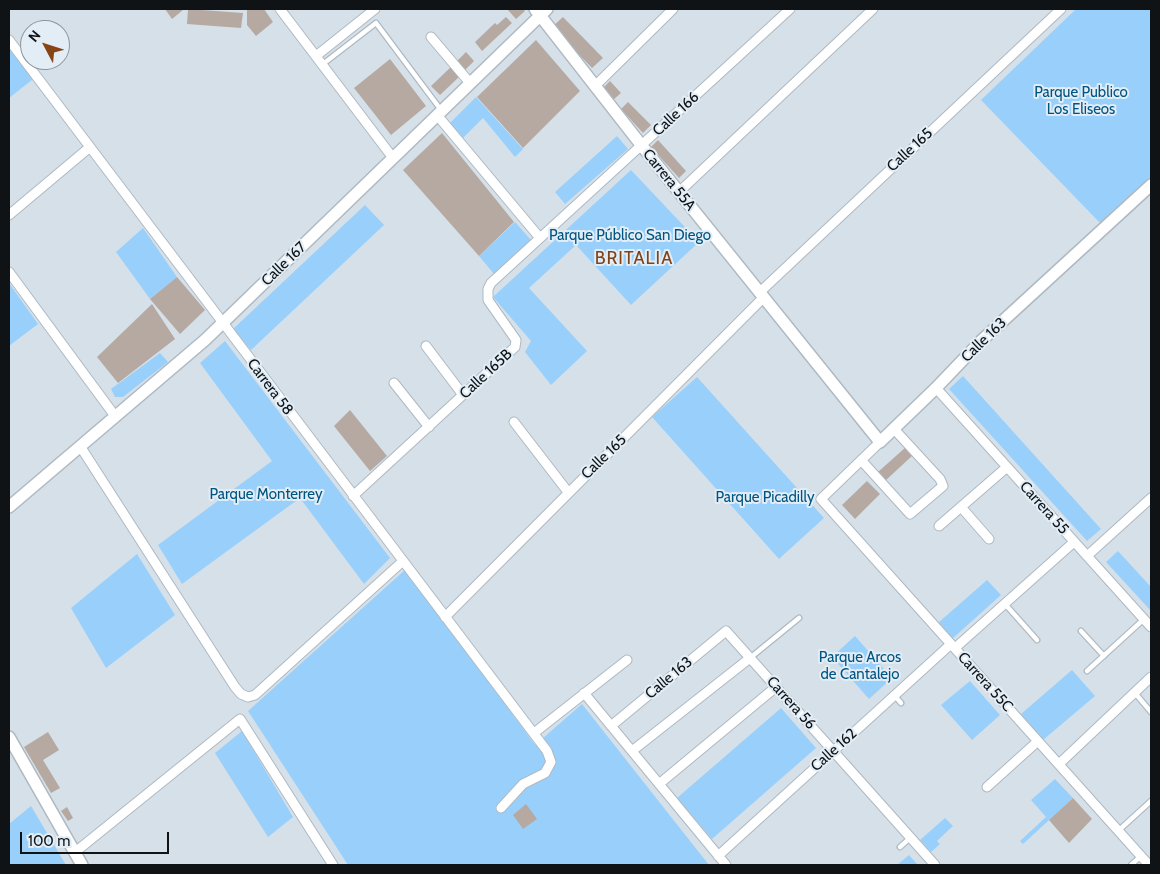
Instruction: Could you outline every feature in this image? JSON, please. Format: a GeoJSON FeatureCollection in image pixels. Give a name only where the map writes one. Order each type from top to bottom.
{"type":"FeatureCollection","features":[{"type":"Feature","properties":{"kind":"street"},"geometry":{"type":"LineString","coordinates":[[280,9],[393,158]]}},
{"type":"Feature","properties":{"kind":"street"},"geometry":{"type":"LineString","coordinates":[[316,56],[375,9]]}},
{"type":"Feature","properties":{"kind":"street"},"geometry":{"type":"LineString","coordinates":[[595,86],[673,9]]}},
{"type":"Feature","properties":{"kind":"street","name":"Calle 166"},"geometry":{"type":"LineString","coordinates":[[540,238],[790,9]]}},
{"type":"Feature","properties":{"kind":"street"},"geometry":{"type":"LineString","coordinates":[[679,192],[873,9]]}},
{"type":"Feature","properties":{"kind":"street","name":"Calle 165"},"geometry":{"type":"LineString","coordinates":[[445,617],[762,295],[1060,9]]}},
{"type":"Feature","properties":{"kind":"street","name":"Carrera 55A"},"geometry":{"type":"LineString","coordinates":[[541,11],[595,86],[642,146],[880,442]]}},
{"type":"Feature","properties":{"kind":"street","name":"Calle 167"},"geometry":{"type":"LineString","coordinates":[[9,507],[222,324],[470,84],[541,11]]}},
{"type":"Feature","properties":{"kind":"street"},"geometry":{"type":"LineString","coordinates":[[431,37],[470,84]]}},
{"type":"Feature","properties":{"kind":"street","name":"Carrera 58"},"geometry":{"type":"LineString","coordinates":[[9,40],[222,324],[547,751],[551,762],[545,773],[524,784],[501,808]]}},
{"type":"Feature","properties":{"kind":"street"},"geometry":{"type":"LineString","coordinates":[[439,113],[540,238]]}},
{"type":"Feature","properties":{"kind":"street"},"geometry":{"type":"LineString","coordinates":[[9,215],[90,147]]}},
{"type":"Feature","properties":{"kind":"street","name":"Calle 163"},"geometry":{"type":"LineString","coordinates":[[820,500],[936,388],[981,341],[1151,186]]}},
{"type":"Feature","properties":{"kind":"street","name":"Calle 165B"},"geometry":{"type":"LineString","coordinates":[[354,496],[516,347],[516,340],[488,300],[488,289],[540,238]]}},
{"type":"Feature","properties":{"kind":"street"},"geometry":{"type":"LineString","coordinates":[[9,272],[115,416]]}},
{"type":"Feature","properties":{"kind":"street"},"geometry":{"type":"LineString","coordinates":[[426,346],[463,395]]}},
{"type":"Feature","properties":{"kind":"street"},"geometry":{"type":"LineString","coordinates":[[394,383],[429,427]]}},
{"type":"Feature","properties":{"kind":"street","name":"Carrera 55"},"geometry":{"type":"LineString","coordinates":[[936,388],[1151,627]]}},
{"type":"Feature","properties":{"kind":"street"},"geometry":{"type":"LineString","coordinates":[[514,422],[568,492]]}},
{"type":"Feature","properties":{"kind":"street"},"geometry":{"type":"LineString","coordinates":[[861,460],[910,514],[942,486],[940,479],[894,429]]}},
{"type":"Feature","properties":{"kind":"street"},"geometry":{"type":"LineString","coordinates":[[80,446],[235,687],[241,694],[248,697],[255,696],[403,561]]}},
{"type":"Feature","properties":{"kind":"street"},"geometry":{"type":"LineString","coordinates":[[939,526],[1006,466]]}},
{"type":"Feature","properties":{"kind":"street"},"geometry":{"type":"LineString","coordinates":[[1087,556],[1151,498]]}},
{"type":"Feature","properties":{"kind":"street","name":"Carrera 55C"},"geometry":{"type":"LineString","coordinates":[[820,500],[1148,865]]}},
{"type":"Feature","properties":{"kind":"street"},"geometry":{"type":"LineString","coordinates":[[961,507],[989,538]]}},
{"type":"Feature","properties":{"kind":"street","name":"Calle 162"},"geometry":{"type":"LineString","coordinates":[[718,856],[894,695],[1005,604],[1074,542]]}},
{"type":"Feature","properties":{"kind":"street","name":"Calle 163"},"geometry":{"type":"LineString","coordinates":[[611,726],[726,631]]}},
{"type":"Feature","properties":{"kind":"street","name":"Carrera 56"},"geometry":{"type":"LineString","coordinates":[[726,631],[935,865]]}},
{"type":"Feature","properties":{"kind":"street"},"geometry":{"type":"LineString","coordinates":[[632,751],[750,658]]}},
{"type":"Feature","properties":{"kind":"street"},"geometry":{"type":"LineString","coordinates":[[534,733],[627,660]]}},
{"type":"Feature","properties":{"kind":"street"},"geometry":{"type":"LineString","coordinates":[[1058,764],[1151,677]]}},
{"type":"Feature","properties":{"kind":"street"},"geometry":{"type":"LineString","coordinates":[[659,784],[776,687]]}},
{"type":"Feature","properties":{"kind":"street"},"geometry":{"type":"LineString","coordinates":[[584,693],[726,865]]}},
{"type":"Feature","properties":{"kind":"street"},"geometry":{"type":"LineString","coordinates":[[74,853],[240,719],[333,865]]}},
{"type":"Feature","properties":{"kind":"street"},"geometry":{"type":"LineString","coordinates":[[9,737],[82,865]]}},
{"type":"Feature","properties":{"kind":"street"},"geometry":{"type":"LineString","coordinates":[[987,787],[1038,741]]}},
{"type":"Feature","properties":{"kind":"lane"},"geometry":{"type":"LineString","coordinates":[[323,64],[376,23],[439,113]]}},
{"type":"Feature","properties":{"kind":"lane"},"geometry":{"type":"LineString","coordinates":[[1005,604],[1037,640]]}},
{"type":"Feature","properties":{"kind":"lane"},"geometry":{"type":"LineString","coordinates":[[750,658],[799,618]]}},
{"type":"Feature","properties":{"kind":"lane"},"geometry":{"type":"LineString","coordinates":[[1087,671],[1144,619]]}},
{"type":"Feature","properties":{"kind":"lane"},"geometry":{"type":"LineString","coordinates":[[1082,631],[1104,656]]}},
{"type":"Feature","properties":{"kind":"lane"},"geometry":{"type":"LineString","coordinates":[[1135,693],[1151,712]]}},
{"type":"Feature","properties":{"kind":"lane"},"geometry":{"type":"LineString","coordinates":[[894,695],[901,703]]}},
{"type":"Feature","properties":{"kind":"lane"},"geometry":{"type":"LineString","coordinates":[[1118,831],[1151,801]]}},
{"type":"Feature","properties":{"kind":"lane"},"geometry":{"type":"LineString","coordinates":[[900,847],[910,838]]}},
{"type":"Feature","properties":{"kind":"lane"},"geometry":{"type":"LineString","coordinates":[[1131,865],[1141,856]]}},
{"type":"Feature","properties":{"kind":"green space","name":"Parque Publico Los Eliseos"},"geometry":{"type":"Polygon","coordinates":[[[1076,9],[1151,9],[1151,179],[1101,224],[981,100],[1076,9]]]}},
{"type":"Feature","properties":{"kind":"green space"},"geometry":{"type":"Polygon","coordinates":[[[9,40],[20,54],[20,70],[32,70],[37,76],[9,98],[9,40]]]}},
{"type":"Feature","properties":{"kind":"green space"},"geometry":{"type":"Polygon","coordinates":[[[476,97],[523,149],[515,157],[483,118],[463,138],[450,123],[476,97]]]}},
{"type":"Feature","properties":{"kind":"green space"},"geometry":{"type":"Polygon","coordinates":[[[617,136],[628,149],[565,204],[555,192],[617,136]]]}},
{"type":"Feature","properties":{"kind":"green space","name":"Parque Público San Diego"},"geometry":{"type":"Polygon","coordinates":[[[631,170],[699,242],[631,305],[576,245],[529,288],[587,351],[551,385],[525,352],[531,341],[493,297],[631,170]]]}},
{"type":"Feature","properties":{"kind":"green space"},"geometry":{"type":"Polygon","coordinates":[[[365,205],[384,225],[251,350],[233,329],[365,205]]]}},
{"type":"Feature","properties":{"kind":"green space"},"geometry":{"type":"Polygon","coordinates":[[[515,222],[531,240],[494,274],[479,256],[515,222]]]}},
{"type":"Feature","properties":{"kind":"green space"},"geometry":{"type":"Polygon","coordinates":[[[143,228],[177,277],[150,299],[116,252],[143,228]]]}},
{"type":"Feature","properties":{"kind":"green space"},"geometry":{"type":"Polygon","coordinates":[[[9,283],[38,324],[9,346],[9,283]]]}},
{"type":"Feature","properties":{"kind":"green space","name":"Parque Monterrey"},"geometry":{"type":"Polygon","coordinates":[[[225,341],[390,558],[364,584],[300,498],[182,584],[158,545],[272,461],[200,363],[225,341]]]}},
{"type":"Feature","properties":{"kind":"green space"},"geometry":{"type":"Polygon","coordinates":[[[160,353],[168,362],[123,397],[115,397],[111,389],[160,353]]]}},
{"type":"Feature","properties":{"kind":"green space"},"geometry":{"type":"Polygon","coordinates":[[[963,376],[1101,529],[1087,541],[949,389],[963,376]]]}},
{"type":"Feature","properties":{"kind":"green space","name":"Parque Picadilly"},"geometry":{"type":"Polygon","coordinates":[[[697,377],[824,518],[779,559],[652,417],[697,377]]]}},
{"type":"Feature","properties":{"kind":"green space"},"geometry":{"type":"Polygon","coordinates":[[[1118,551],[1151,587],[1151,611],[1106,562],[1118,551]]]}},
{"type":"Feature","properties":{"kind":"green space"},"geometry":{"type":"Polygon","coordinates":[[[137,554],[175,615],[106,668],[71,608],[137,554]]]}},
{"type":"Feature","properties":{"kind":"green space"},"geometry":{"type":"Polygon","coordinates":[[[406,569],[535,745],[582,704],[709,865],[348,865],[248,711],[406,569]]]}},
{"type":"Feature","properties":{"kind":"green space"},"geometry":{"type":"Polygon","coordinates":[[[987,580],[1001,595],[952,639],[938,623],[987,580]]]}},
{"type":"Feature","properties":{"kind":"green space","name":"Parque Arcos de Cantalejo"},"geometry":{"type":"Polygon","coordinates":[[[855,636],[892,678],[869,699],[832,657],[855,636]]]}},
{"type":"Feature","properties":{"kind":"green space"},"geometry":{"type":"Polygon","coordinates":[[[1072,670],[1095,696],[1043,740],[1021,714],[1072,670]]]}},
{"type":"Feature","properties":{"kind":"green space"},"geometry":{"type":"Polygon","coordinates":[[[970,681],[1000,715],[972,740],[941,705],[970,681]]]}},
{"type":"Feature","properties":{"kind":"green space"},"geometry":{"type":"Polygon","coordinates":[[[781,708],[816,748],[712,839],[677,798],[781,708]]]}},
{"type":"Feature","properties":{"kind":"green space"},"geometry":{"type":"Polygon","coordinates":[[[242,731],[293,817],[268,837],[215,753],[242,731]]]}},
{"type":"Feature","properties":{"kind":"green space"},"geometry":{"type":"Polygon","coordinates":[[[1055,779],[1073,798],[1023,844],[1020,841],[1046,817],[1031,800],[1055,779]]]}},
{"type":"Feature","properties":{"kind":"green space"},"geometry":{"type":"Polygon","coordinates":[[[31,806],[66,865],[9,865],[9,824],[31,806]]]}},
{"type":"Feature","properties":{"kind":"green space"},"geometry":{"type":"Polygon","coordinates":[[[945,818],[953,826],[937,841],[940,844],[931,852],[920,840],[945,818]]]}},
{"type":"Feature","properties":{"kind":"green space"},"geometry":{"type":"Polygon","coordinates":[[[909,855],[918,865],[897,865],[909,855]]]}},
{"type":"Feature","properties":{"kind":"building"},"geometry":{"type":"Polygon","coordinates":[[[165,9],[182,9],[183,10],[172,19],[165,9]]]}},
{"type":"Feature","properties":{"kind":"building"},"geometry":{"type":"Polygon","coordinates":[[[188,9],[243,13],[241,28],[187,24],[188,9]]]}},
{"type":"Feature","properties":{"kind":"building"},"geometry":{"type":"Polygon","coordinates":[[[247,9],[264,9],[273,22],[256,36],[247,25],[247,9]]]}},
{"type":"Feature","properties":{"kind":"building"},"geometry":{"type":"Polygon","coordinates":[[[507,9],[523,9],[525,11],[516,19],[507,9]]]}},
{"type":"Feature","properties":{"kind":"building"},"geometry":{"type":"Polygon","coordinates":[[[506,17],[512,23],[482,51],[475,42],[495,23],[497,25],[506,17]]]}},
{"type":"Feature","properties":{"kind":"building"},"geometry":{"type":"Polygon","coordinates":[[[563,17],[603,58],[592,68],[552,27],[563,17]]]}},
{"type":"Feature","properties":{"kind":"building"},"geometry":{"type":"Polygon","coordinates":[[[536,40],[580,91],[523,148],[477,97],[536,40]]]}},
{"type":"Feature","properties":{"kind":"building"},"geometry":{"type":"Polygon","coordinates":[[[466,52],[474,61],[465,70],[456,62],[466,52]]]}},
{"type":"Feature","properties":{"kind":"building"},"geometry":{"type":"Polygon","coordinates":[[[390,59],[426,106],[391,135],[354,88],[390,59]]]}},
{"type":"Feature","properties":{"kind":"building"},"geometry":{"type":"Polygon","coordinates":[[[452,66],[461,75],[440,95],[431,86],[452,66]]]}},
{"type":"Feature","properties":{"kind":"building"},"geometry":{"type":"Polygon","coordinates":[[[610,81],[621,93],[613,100],[603,88],[610,81]]]}},
{"type":"Feature","properties":{"kind":"building"},"geometry":{"type":"Polygon","coordinates":[[[628,102],[651,125],[643,133],[621,109],[628,102]]]}},
{"type":"Feature","properties":{"kind":"building"},"geometry":{"type":"Polygon","coordinates":[[[442,133],[514,222],[479,256],[403,170],[442,133]]]}},
{"type":"Feature","properties":{"kind":"building"},"geometry":{"type":"Polygon","coordinates":[[[658,140],[686,171],[679,178],[651,147],[658,140]]]}},
{"type":"Feature","properties":{"kind":"building"},"geometry":{"type":"Polygon","coordinates":[[[177,277],[205,310],[180,334],[150,299],[177,277]]]}},
{"type":"Feature","properties":{"kind":"building"},"geometry":{"type":"Polygon","coordinates":[[[152,304],[175,339],[118,383],[97,357],[152,304]]]}},
{"type":"Feature","properties":{"kind":"building"},"geometry":{"type":"Polygon","coordinates":[[[350,410],[387,456],[370,471],[334,426],[350,410]]]}},
{"type":"Feature","properties":{"kind":"building"},"geometry":{"type":"Polygon","coordinates":[[[906,447],[913,455],[885,481],[878,472],[906,447]]]}},
{"type":"Feature","properties":{"kind":"building"},"geometry":{"type":"Polygon","coordinates":[[[867,481],[880,494],[855,519],[842,505],[867,481]]]}},
{"type":"Feature","properties":{"kind":"building"},"geometry":{"type":"Polygon","coordinates":[[[48,732],[59,750],[43,760],[60,788],[51,793],[24,747],[48,732]]]}},
{"type":"Feature","properties":{"kind":"building"},"geometry":{"type":"Polygon","coordinates":[[[1073,798],[1092,819],[1069,843],[1049,820],[1073,798]]]}},
{"type":"Feature","properties":{"kind":"building"},"geometry":{"type":"Polygon","coordinates":[[[526,804],[537,819],[523,829],[513,815],[526,804]]]}},
{"type":"Feature","properties":{"kind":"building"},"geometry":{"type":"Polygon","coordinates":[[[67,807],[73,818],[68,821],[61,811],[67,807]]]}},
{"type":"Feature","properties":{"kind":"district","name":"BRITALIA"},"geometry":{"type":"Point","coordinates":[634,259]}}]}
